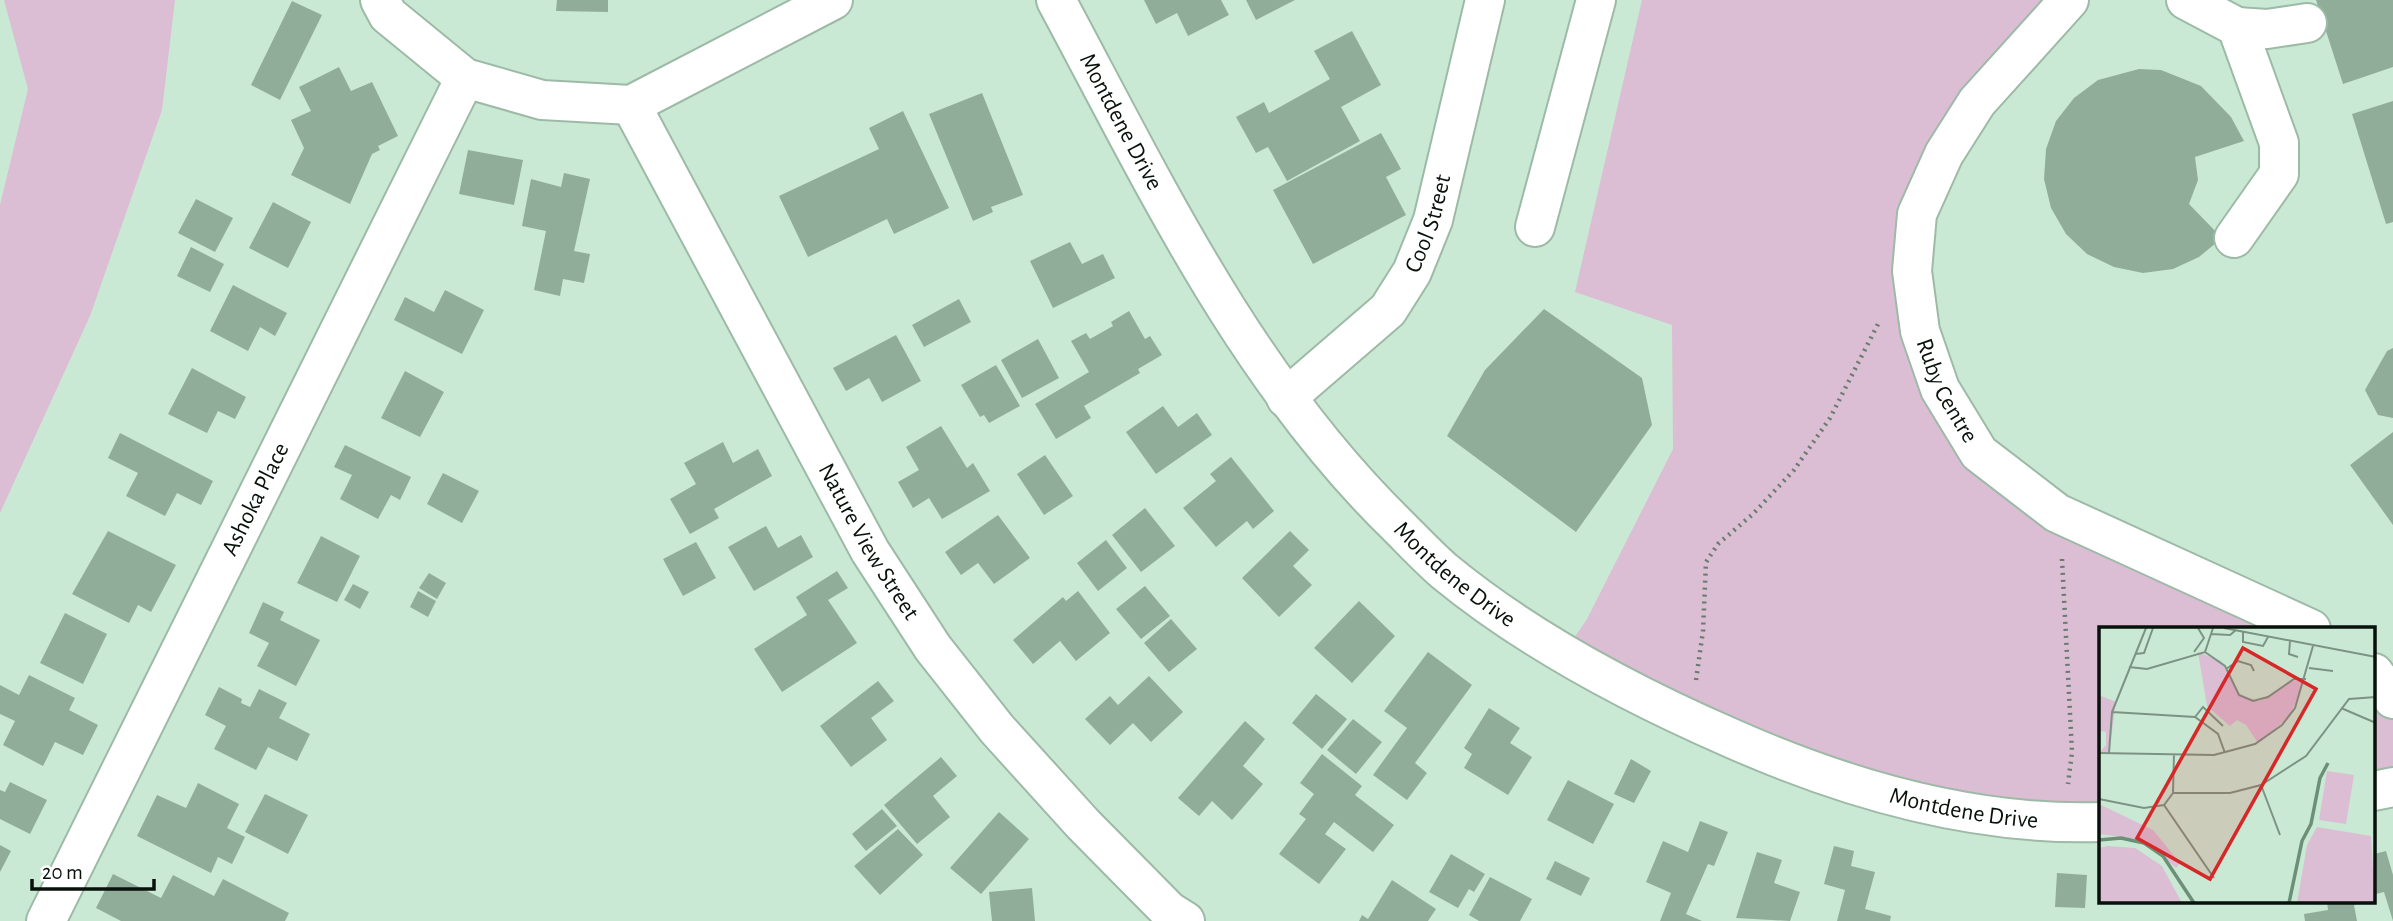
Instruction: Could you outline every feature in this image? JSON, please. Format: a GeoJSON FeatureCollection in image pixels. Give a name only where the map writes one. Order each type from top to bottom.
{"type":"FeatureCollection","features":[{"type":"Feature","properties":{"kind":"street"},"geometry":{"type":"LineString","coordinates":[[380,0],[388,15],[465,78],[542,100],[631,105],[833,0]]}},
{"type":"Feature","properties":{"kind":"street","name":"Montdene Drive"},"geometry":{"type":"LineString","coordinates":[[1056,0],[1216,295],[1286,398],[1356,484],[1443,570],[1530,634],[1658,706],[1757,750],[1864,788],[1975,815],[2099,822]]}},
{"type":"Feature","properties":{"kind":"street","name":"Cool Street"},"geometry":{"type":"LineString","coordinates":[[1286,398],[1388,310],[1412,272],[1433,220],[1485,0]]}},
{"type":"Feature","properties":{"kind":"street"},"geometry":{"type":"LineString","coordinates":[[1535,227],[1596,0]]}},
{"type":"Feature","properties":{"kind":"street","name":"Ruby Centre"},"geometry":{"type":"LineString","coordinates":[[2069,0],[1977,102],[1944,155],[1917,214],[1912,271],[1920,331],[1940,389],[1979,453],[2057,513],[2307,627]]}},
{"type":"Feature","properties":{"kind":"street"},"geometry":{"type":"LineString","coordinates":[[2186,0],[2237,27],[2267,29],[2307,23]]}},
{"type":"Feature","properties":{"kind":"street"},"geometry":{"type":"LineString","coordinates":[[2234,238],[2279,174],[2279,143],[2237,27]]}},
{"type":"Feature","properties":{"kind":"street","name":"Ashoka Place"},"geometry":{"type":"LineString","coordinates":[[46,921],[465,78]]}},
{"type":"Feature","properties":{"kind":"street","name":"Nature View Street"},"geometry":{"type":"LineString","coordinates":[[631,105],[864,539],[933,648],[997,729],[1172,918]]}},
{"type":"Feature","properties":{"kind":"street"},"geometry":{"type":"LineString","coordinates":[[2376,676],[2393,699]]}},
{"type":"Feature","properties":{"kind":"path"},"geometry":{"type":"LineString","coordinates":[[1693,721],[1703,631],[1706,562],[1718,544],[1753,514],[1794,470],[1830,418],[1880,320]]}},
{"type":"Feature","properties":{"kind":"path"},"geometry":{"type":"LineString","coordinates":[[2057,513],[2067,619],[2072,752],[2060,821]]}},
{"type":"Feature","properties":{"kind":"shaded area"},"geometry":{"type":"Polygon","coordinates":[[[4,0],[175,0],[162,110],[90,316],[0,513],[0,205],[28,89],[4,0]]]}},
{"type":"Feature","properties":{"kind":"shaded area"},"geometry":{"type":"Polygon","coordinates":[[[1642,0],[2072,0],[1978,103],[1913,271],[1980,453],[2310,627],[2099,627],[2099,822],[1865,788],[1564,653],[1587,619],[1673,449],[1672,325],[1575,292],[1642,0]]]}},
{"type":"Feature","properties":{"kind":"shaded area"},"geometry":{"type":"Polygon","coordinates":[[[2376,674],[2393,697],[2393,786],[2376,790],[2376,674]]]}},
{"type":"Feature","properties":{"kind":"building"},"geometry":{"type":"Polygon","coordinates":[[[557,0],[608,0],[608,12],[556,11],[557,0]]]}},
{"type":"Feature","properties":{"kind":"building"},"geometry":{"type":"Polygon","coordinates":[[[1144,0],[1221,0],[1229,15],[1188,36],[1177,13],[1156,24],[1144,0]]]}},
{"type":"Feature","properties":{"kind":"building"},"geometry":{"type":"Polygon","coordinates":[[[1246,0],[1295,0],[1256,20],[1246,0]]]}},
{"type":"Feature","properties":{"kind":"building"},"geometry":{"type":"Polygon","coordinates":[[[2316,0],[2393,0],[2393,67],[2343,84],[2316,0]]]}},
{"type":"Feature","properties":{"kind":"building"},"geometry":{"type":"Polygon","coordinates":[[[292,1],[322,15],[280,100],[251,85],[292,1]]]}},
{"type":"Feature","properties":{"kind":"building"},"geometry":{"type":"Polygon","coordinates":[[[1352,31],[1381,85],[1341,107],[1360,141],[1287,181],[1268,147],[1256,153],[1236,117],[1264,102],[1269,113],[1330,79],[1314,51],[1352,31]]]}},
{"type":"Feature","properties":{"kind":"building"},"geometry":{"type":"Polygon","coordinates":[[[339,67],[351,91],[372,82],[398,136],[378,146],[380,150],[372,154],[350,204],[291,175],[304,148],[291,120],[311,111],[299,87],[339,67]]]}},
{"type":"Feature","properties":{"kind":"building"},"geometry":{"type":"Polygon","coordinates":[[[2139,69],[2161,70],[2201,86],[2231,117],[2244,141],[2195,157],[2198,180],[2189,204],[2222,238],[2199,257],[2173,269],[2143,273],[2114,267],[2087,254],[2066,234],[2051,208],[2044,179],[2046,149],[2056,121],[2074,98],[2098,80],[2139,69]]]}},
{"type":"Feature","properties":{"kind":"building"},"geometry":{"type":"Polygon","coordinates":[[[982,93],[1023,195],[991,207],[993,212],[973,221],[929,114],[982,93]]]}},
{"type":"Feature","properties":{"kind":"building"},"geometry":{"type":"Polygon","coordinates":[[[2393,101],[2393,222],[2386,224],[2352,114],[2393,101]]]}},
{"type":"Feature","properties":{"kind":"building"},"geometry":{"type":"Polygon","coordinates":[[[903,111],[949,208],[894,234],[887,219],[808,257],[779,196],[879,149],[869,128],[903,111]]]}},
{"type":"Feature","properties":{"kind":"building"},"geometry":{"type":"Polygon","coordinates":[[[1381,133],[1401,169],[1386,177],[1406,215],[1313,264],[1273,190],[1381,133]]]}},
{"type":"Feature","properties":{"kind":"building"},"geometry":{"type":"Polygon","coordinates":[[[468,150],[523,160],[514,205],[459,194],[468,150]]]}},
{"type":"Feature","properties":{"kind":"building"},"geometry":{"type":"Polygon","coordinates":[[[564,173],[590,179],[574,251],[590,254],[584,283],[563,279],[560,296],[534,290],[546,231],[522,226],[531,179],[561,187],[564,173]]]}},
{"type":"Feature","properties":{"kind":"building"},"geometry":{"type":"Polygon","coordinates":[[[196,199],[233,218],[215,252],[178,233],[196,199]]]}},
{"type":"Feature","properties":{"kind":"building"},"geometry":{"type":"Polygon","coordinates":[[[273,202],[311,222],[288,268],[249,248],[273,202]]]}},
{"type":"Feature","properties":{"kind":"building"},"geometry":{"type":"Polygon","coordinates":[[[1070,242],[1082,264],[1103,254],[1115,278],[1053,308],[1030,261],[1070,242]]]}},
{"type":"Feature","properties":{"kind":"building"},"geometry":{"type":"Polygon","coordinates":[[[191,247],[224,264],[210,292],[177,276],[191,247]]]}},
{"type":"Feature","properties":{"kind":"building"},"geometry":{"type":"Polygon","coordinates":[[[233,285],[287,313],[275,336],[260,327],[248,351],[210,331],[233,285]]]}},
{"type":"Feature","properties":{"kind":"building"},"geometry":{"type":"Polygon","coordinates":[[[445,290],[484,310],[462,354],[394,320],[405,297],[434,312],[445,290]]]}},
{"type":"Feature","properties":{"kind":"building"},"geometry":{"type":"Polygon","coordinates":[[[959,299],[971,322],[924,347],[912,325],[959,299]]]}},
{"type":"Feature","properties":{"kind":"building"},"geometry":{"type":"Polygon","coordinates":[[[1544,309],[1642,378],[1652,425],[1576,532],[1447,436],[1485,370],[1544,309]]]}},
{"type":"Feature","properties":{"kind":"building"},"geometry":{"type":"Polygon","coordinates":[[[1129,311],[1145,339],[1150,336],[1162,355],[1138,369],[1140,373],[1084,406],[1091,418],[1056,439],[1035,404],[1089,372],[1071,341],[1086,333],[1090,339],[1113,326],[1111,322],[1129,311]]]}},
{"type":"Feature","properties":{"kind":"building"},"geometry":{"type":"Polygon","coordinates":[[[896,335],[921,381],[882,402],[869,378],[846,391],[833,368],[896,335]]]}},
{"type":"Feature","properties":{"kind":"building"},"geometry":{"type":"Polygon","coordinates":[[[1038,339],[1059,378],[1022,398],[1001,360],[1038,339]]]}},
{"type":"Feature","properties":{"kind":"building"},"geometry":{"type":"Polygon","coordinates":[[[2393,348],[2393,418],[2378,415],[2365,390],[2387,351],[2393,348]]]}},
{"type":"Feature","properties":{"kind":"building"},"geometry":{"type":"Polygon","coordinates":[[[996,365],[1020,406],[989,423],[984,415],[980,417],[961,385],[996,365]]]}},
{"type":"Feature","properties":{"kind":"building"},"geometry":{"type":"Polygon","coordinates":[[[192,368],[246,397],[235,419],[218,411],[207,433],[168,414],[192,368]]]}},
{"type":"Feature","properties":{"kind":"building"},"geometry":{"type":"Polygon","coordinates":[[[405,371],[444,392],[420,437],[381,418],[405,371]]]}},
{"type":"Feature","properties":{"kind":"building"},"geometry":{"type":"Polygon","coordinates":[[[1163,406],[1178,427],[1197,413],[1212,435],[1156,474],[1126,432],[1163,406]]]}},
{"type":"Feature","properties":{"kind":"building"},"geometry":{"type":"Polygon","coordinates":[[[941,426],[967,468],[973,463],[990,491],[942,519],[929,498],[913,508],[898,482],[919,470],[906,447],[941,426]]]}},
{"type":"Feature","properties":{"kind":"building"},"geometry":{"type":"Polygon","coordinates":[[[2393,432],[2393,525],[2350,465],[2393,432]]]}},
{"type":"Feature","properties":{"kind":"building"},"geometry":{"type":"Polygon","coordinates":[[[120,433],[213,481],[201,505],[177,493],[165,516],[126,496],[138,473],[108,458],[120,433]]]}},
{"type":"Feature","properties":{"kind":"building"},"geometry":{"type":"Polygon","coordinates":[[[723,442],[733,463],[758,449],[772,476],[714,509],[719,518],[690,534],[670,499],[696,484],[684,463],[723,442]]]}},
{"type":"Feature","properties":{"kind":"building"},"geometry":{"type":"Polygon","coordinates":[[[345,445],[411,477],[400,500],[391,495],[378,519],[340,499],[352,475],[334,467],[345,445]]]}},
{"type":"Feature","properties":{"kind":"building"},"geometry":{"type":"Polygon","coordinates":[[[1045,455],[1073,496],[1044,515],[1017,474],[1045,455]]]}},
{"type":"Feature","properties":{"kind":"building"},"geometry":{"type":"Polygon","coordinates":[[[1231,457],[1274,511],[1253,529],[1247,521],[1216,547],[1183,508],[1216,481],[1210,474],[1231,457]]]}},
{"type":"Feature","properties":{"kind":"building"},"geometry":{"type":"Polygon","coordinates":[[[443,473],[479,491],[462,523],[427,504],[443,473]]]}},
{"type":"Feature","properties":{"kind":"building"},"geometry":{"type":"Polygon","coordinates":[[[1145,508],[1175,546],[1141,572],[1112,535],[1145,508]]]}},
{"type":"Feature","properties":{"kind":"building"},"geometry":{"type":"Polygon","coordinates":[[[998,515],[1030,558],[994,584],[978,563],[961,575],[945,552],[998,515]]]}},
{"type":"Feature","properties":{"kind":"building"},"geometry":{"type":"Polygon","coordinates":[[[766,526],[778,548],[801,535],[813,557],[754,591],[728,547],[766,526]]]}},
{"type":"Feature","properties":{"kind":"building"},"geometry":{"type":"Polygon","coordinates":[[[108,531],[176,565],[151,612],[138,605],[129,623],[72,594],[108,531]]]}},
{"type":"Feature","properties":{"kind":"building"},"geometry":{"type":"Polygon","coordinates":[[[1290,531],[1309,550],[1293,566],[1312,585],[1279,617],[1242,578],[1290,531]]]}},
{"type":"Feature","properties":{"kind":"building"},"geometry":{"type":"Polygon","coordinates":[[[321,536],[360,556],[337,602],[297,583],[321,536]]]}},
{"type":"Feature","properties":{"kind":"building"},"geometry":{"type":"Polygon","coordinates":[[[1106,540],[1127,568],[1098,591],[1077,563],[1106,540]]]}},
{"type":"Feature","properties":{"kind":"building"},"geometry":{"type":"Polygon","coordinates":[[[696,542],[716,578],[683,596],[663,559],[696,542]]]}},
{"type":"Feature","properties":{"kind":"building"},"geometry":{"type":"Polygon","coordinates":[[[837,571],[848,588],[828,600],[857,643],[782,692],[754,649],[807,615],[796,597],[837,571]]]}},
{"type":"Feature","properties":{"kind":"building"},"geometry":{"type":"Polygon","coordinates":[[[429,573],[446,583],[437,599],[419,588],[429,573]]]}},
{"type":"Feature","properties":{"kind":"building"},"geometry":{"type":"Polygon","coordinates":[[[353,584],[369,592],[360,609],[344,600],[353,584]]]}},
{"type":"Feature","properties":{"kind":"building"},"geometry":{"type":"Polygon","coordinates":[[[1145,586],[1170,616],[1141,639],[1116,609],[1145,586]]]}},
{"type":"Feature","properties":{"kind":"building"},"geometry":{"type":"Polygon","coordinates":[[[418,591],[436,601],[428,617],[410,607],[418,591]]]}},
{"type":"Feature","properties":{"kind":"building"},"geometry":{"type":"Polygon","coordinates":[[[1078,591],[1110,633],[1076,661],[1060,641],[1033,664],[1013,640],[1063,597],[1066,601],[1078,591]]]}},
{"type":"Feature","properties":{"kind":"building"},"geometry":{"type":"Polygon","coordinates":[[[1359,601],[1395,636],[1352,683],[1314,648],[1359,601]]]}},
{"type":"Feature","properties":{"kind":"building"},"geometry":{"type":"Polygon","coordinates":[[[263,602],[284,612],[280,620],[320,640],[296,686],[257,666],[269,643],[249,633],[263,602]]]}},
{"type":"Feature","properties":{"kind":"building"},"geometry":{"type":"Polygon","coordinates":[[[65,613],[107,634],[83,684],[40,663],[65,613]]]}},
{"type":"Feature","properties":{"kind":"building"},"geometry":{"type":"Polygon","coordinates":[[[1171,619],[1197,649],[1169,672],[1144,643],[1171,619]]]}},
{"type":"Feature","properties":{"kind":"building"},"geometry":{"type":"Polygon","coordinates":[[[1428,652],[1472,685],[1415,763],[1427,773],[1407,800],[1373,775],[1407,728],[1384,711],[1428,652]]]}},
{"type":"Feature","properties":{"kind":"building"},"geometry":{"type":"Polygon","coordinates":[[[29,675],[75,698],[69,710],[98,725],[83,755],[55,742],[43,766],[3,745],[15,721],[0,714],[0,685],[19,695],[29,675]]]}},
{"type":"Feature","properties":{"kind":"building"},"geometry":{"type":"Polygon","coordinates":[[[1149,676],[1183,712],[1151,742],[1133,723],[1110,745],[1085,719],[1110,696],[1118,705],[1149,676]]]}},
{"type":"Feature","properties":{"kind":"building"},"geometry":{"type":"Polygon","coordinates":[[[878,681],[894,701],[871,718],[887,740],[851,767],[820,726],[878,681]]]}},
{"type":"Feature","properties":{"kind":"building"},"geometry":{"type":"Polygon","coordinates":[[[219,687],[242,699],[241,703],[250,707],[259,689],[287,703],[279,718],[310,734],[297,761],[268,747],[256,770],[214,749],[226,726],[205,715],[219,687]]]}},
{"type":"Feature","properties":{"kind":"building"},"geometry":{"type":"Polygon","coordinates":[[[1316,694],[1347,719],[1322,749],[1292,723],[1316,694]]]}},
{"type":"Feature","properties":{"kind":"building"},"geometry":{"type":"Polygon","coordinates":[[[1489,708],[1520,728],[1510,743],[1532,757],[1508,795],[1464,768],[1472,754],[1464,748],[1489,708]]]}},
{"type":"Feature","properties":{"kind":"building"},"geometry":{"type":"Polygon","coordinates":[[[1353,719],[1382,742],[1356,774],[1327,750],[1353,719]]]}},
{"type":"Feature","properties":{"kind":"building"},"geometry":{"type":"Polygon","coordinates":[[[1245,721],[1265,739],[1243,766],[1263,784],[1232,820],[1212,801],[1199,816],[1178,798],[1245,721]]]}},
{"type":"Feature","properties":{"kind":"building"},"geometry":{"type":"Polygon","coordinates":[[[1322,754],[1362,786],[1355,795],[1394,825],[1373,852],[1334,822],[1325,834],[1346,849],[1319,884],[1279,854],[1306,819],[1299,814],[1314,794],[1300,783],[1322,754]]]}},
{"type":"Feature","properties":{"kind":"building"},"geometry":{"type":"Polygon","coordinates":[[[941,757],[957,776],[933,796],[950,817],[917,844],[884,805],[941,757]]]}},
{"type":"Feature","properties":{"kind":"building"},"geometry":{"type":"Polygon","coordinates":[[[1631,759],[1651,771],[1634,803],[1614,794],[1631,759]]]}},
{"type":"Feature","properties":{"kind":"building"},"geometry":{"type":"Polygon","coordinates":[[[1568,780],[1614,804],[1593,844],[1547,820],[1568,780]]]}},
{"type":"Feature","properties":{"kind":"building"},"geometry":{"type":"Polygon","coordinates":[[[10,782],[47,800],[30,834],[0,819],[0,790],[5,792],[10,782]]]}},
{"type":"Feature","properties":{"kind":"building"},"geometry":{"type":"Polygon","coordinates":[[[198,783],[239,804],[227,828],[245,837],[232,864],[218,857],[211,873],[137,836],[157,795],[186,808],[198,783]]]}},
{"type":"Feature","properties":{"kind":"building"},"geometry":{"type":"Polygon","coordinates":[[[265,794],[308,815],[288,854],[245,832],[265,794]]]}},
{"type":"Feature","properties":{"kind":"building"},"geometry":{"type":"Polygon","coordinates":[[[882,809],[897,826],[866,851],[852,834],[882,809]]]}},
{"type":"Feature","properties":{"kind":"building"},"geometry":{"type":"Polygon","coordinates":[[[999,812],[1029,839],[981,894],[950,868],[999,812]]]}},
{"type":"Feature","properties":{"kind":"building"},"geometry":{"type":"Polygon","coordinates":[[[1700,821],[1728,832],[1714,866],[1708,864],[1686,914],[1702,921],[1660,921],[1671,893],[1646,882],[1663,841],[1688,852],[1700,821]]]}},
{"type":"Feature","properties":{"kind":"building"},"geometry":{"type":"Polygon","coordinates":[[[898,829],[923,855],[880,895],[854,866],[898,829]]]}},
{"type":"Feature","properties":{"kind":"building"},"geometry":{"type":"Polygon","coordinates":[[[0,845],[11,851],[0,872],[0,845]]]}},
{"type":"Feature","properties":{"kind":"building"},"geometry":{"type":"Polygon","coordinates":[[[1834,846],[1854,851],[1851,866],[1875,872],[1865,909],[1891,916],[1890,921],[1837,921],[1845,890],[1824,884],[1834,846]]]}},
{"type":"Feature","properties":{"kind":"building"},"geometry":{"type":"Polygon","coordinates":[[[2386,851],[2393,875],[2393,921],[2384,892],[2376,894],[2376,854],[2386,851]]]}},
{"type":"Feature","properties":{"kind":"building"},"geometry":{"type":"Polygon","coordinates":[[[1757,852],[1782,860],[1774,883],[1800,892],[1790,921],[1736,918],[1757,852]]]}},
{"type":"Feature","properties":{"kind":"building"},"geometry":{"type":"Polygon","coordinates":[[[1451,854],[1485,874],[1474,892],[1469,889],[1458,908],[1429,892],[1451,854]]]}},
{"type":"Feature","properties":{"kind":"building"},"geometry":{"type":"Polygon","coordinates":[[[1555,861],[1590,878],[1581,896],[1546,879],[1555,861]]]}},
{"type":"Feature","properties":{"kind":"building"},"geometry":{"type":"Polygon","coordinates":[[[2057,873],[2087,875],[2085,908],[2055,907],[2057,873]]]}},
{"type":"Feature","properties":{"kind":"building"},"geometry":{"type":"Polygon","coordinates":[[[113,874],[161,898],[173,875],[214,896],[223,879],[289,913],[285,921],[121,921],[96,908],[113,874]]]}},
{"type":"Feature","properties":{"kind":"building"},"geometry":{"type":"Polygon","coordinates":[[[1490,877],[1532,899],[1520,921],[1479,921],[1469,915],[1490,877]]]}},
{"type":"Feature","properties":{"kind":"building"},"geometry":{"type":"Polygon","coordinates":[[[1392,880],[1436,909],[1428,921],[1359,921],[1362,915],[1368,919],[1392,880]]]}},
{"type":"Feature","properties":{"kind":"building"},"geometry":{"type":"Polygon","coordinates":[[[1032,888],[1035,921],[992,921],[989,892],[1032,888]]]}},
{"type":"Feature","properties":{"kind":"building"},"geometry":{"type":"Polygon","coordinates":[[[2327,904],[2357,904],[2354,905],[2357,921],[2305,921],[2304,914],[2328,910],[2327,904]]]}}]}
